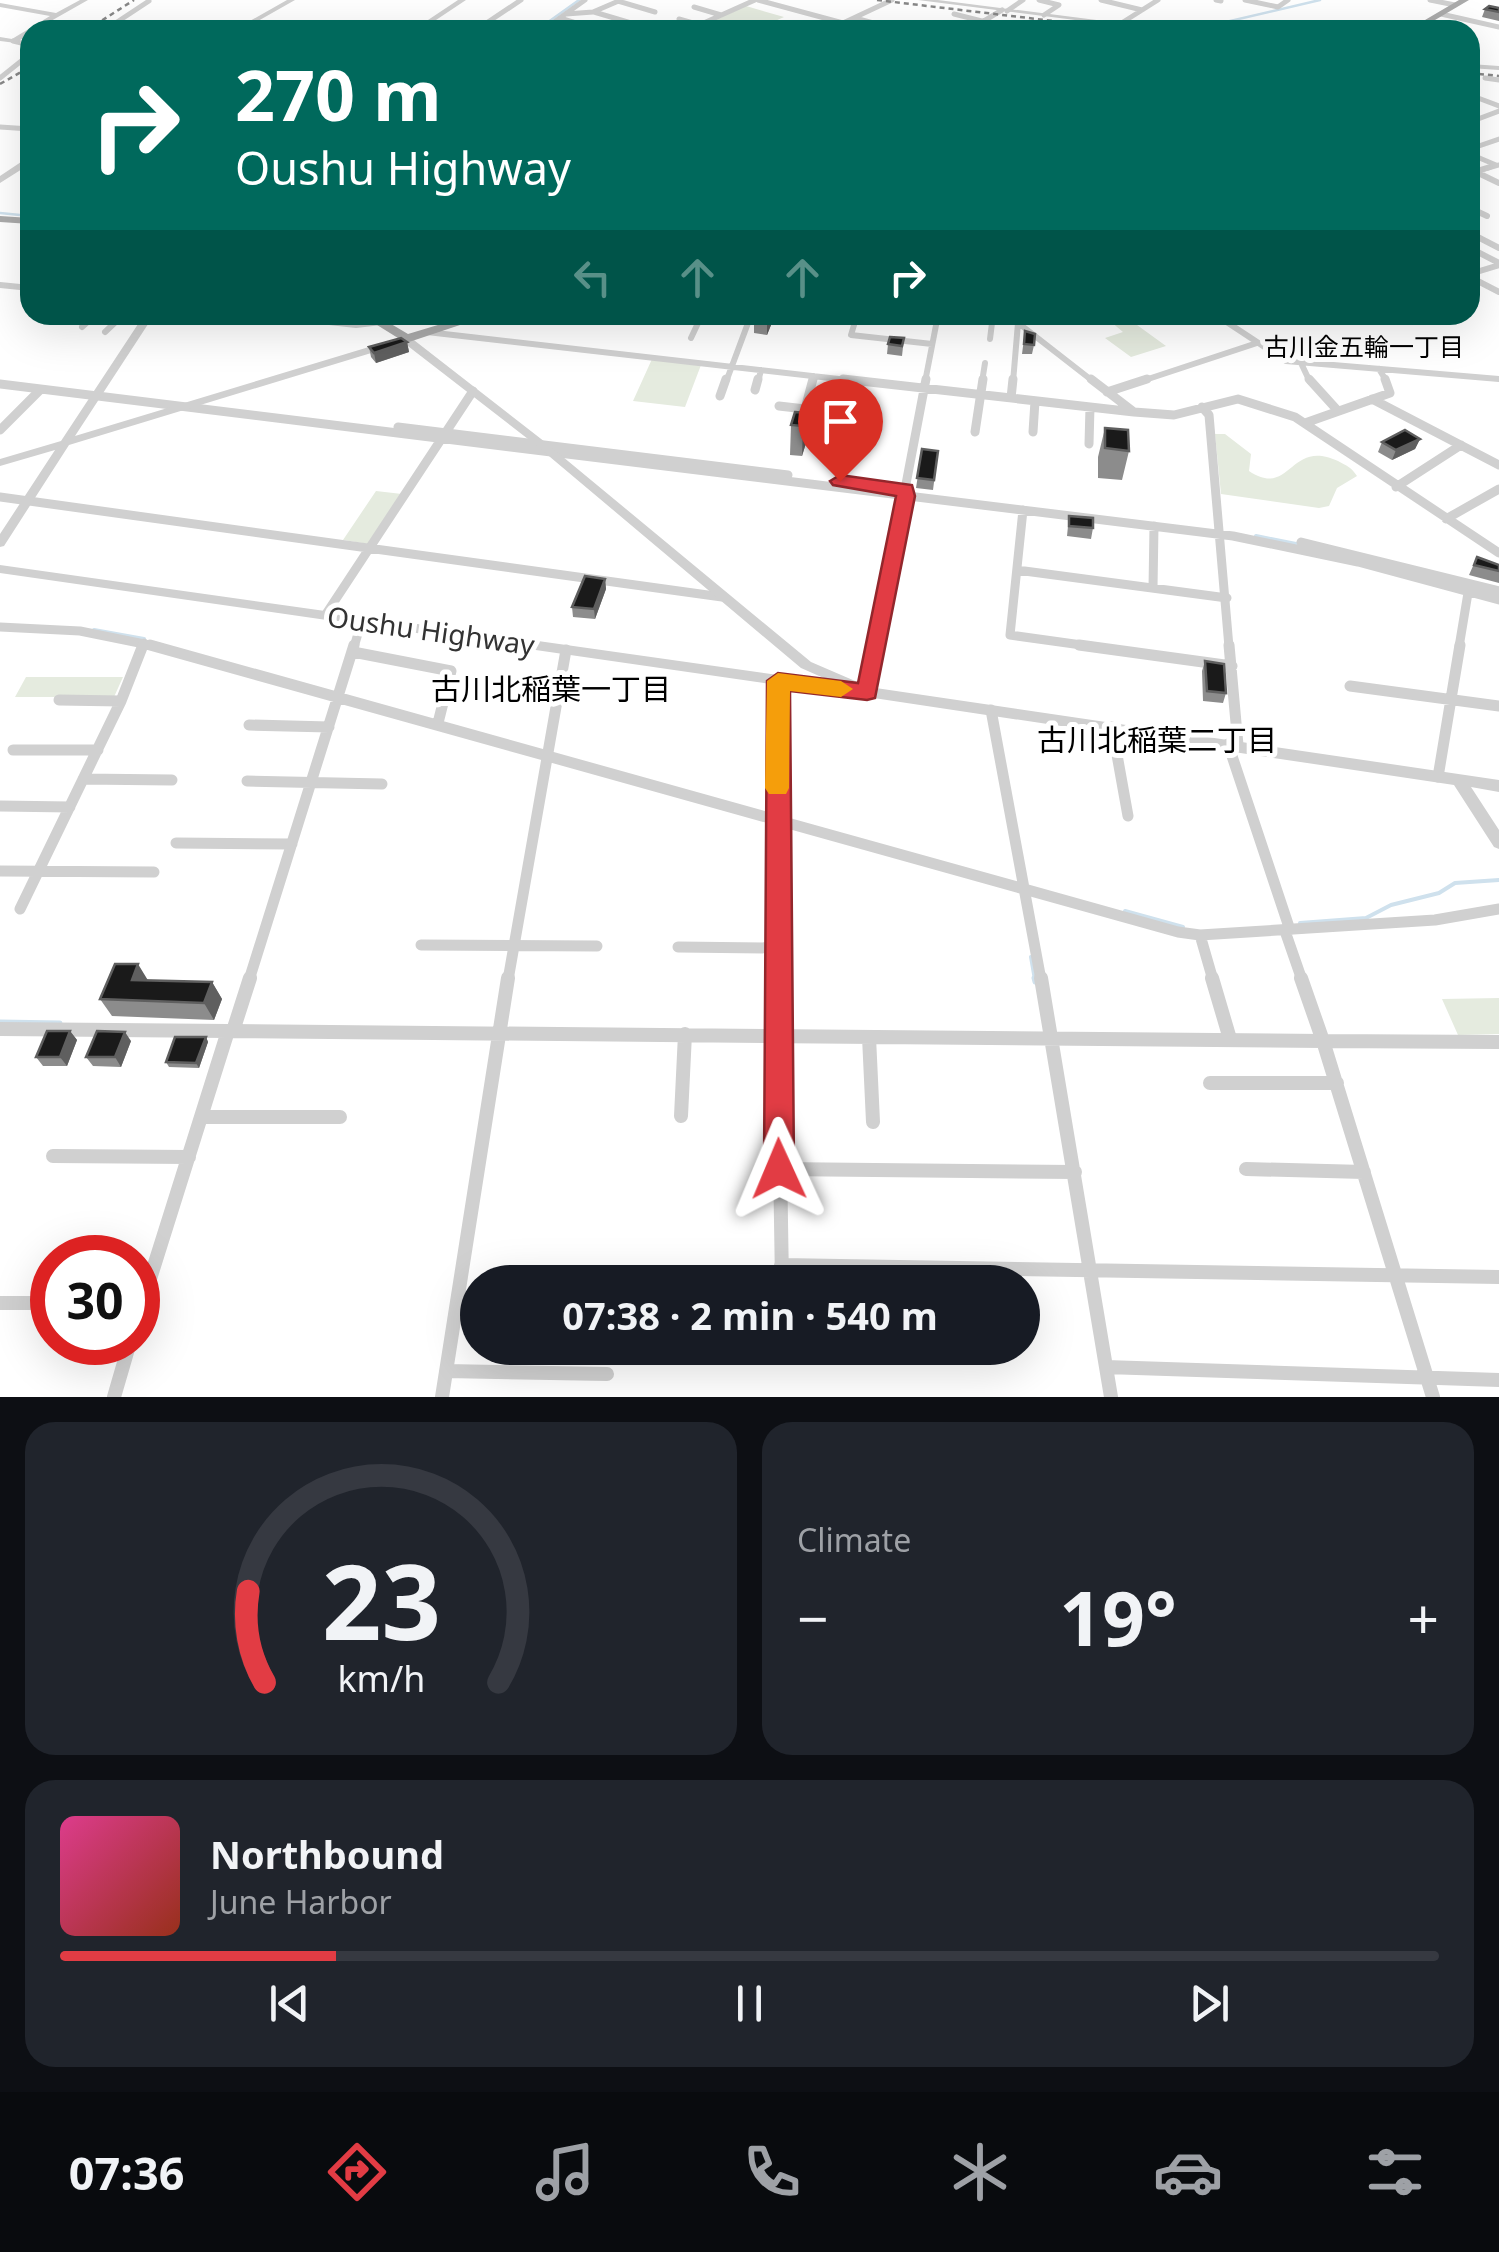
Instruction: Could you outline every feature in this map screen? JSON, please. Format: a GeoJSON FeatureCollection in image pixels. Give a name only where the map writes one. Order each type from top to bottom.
{"type":"FeatureCollection","features":[{"type":"Feature","properties":{"kind":"main road"},"geometry":{"type":"LineString","coordinates":[[1430,20],[1466,0]]}},
{"type":"Feature","properties":{"kind":"main road"},"geometry":{"type":"LineString","coordinates":[[385,325],[406,339],[450,325]]}},
{"type":"Feature","properties":{"kind":"street"},"geometry":{"type":"LineString","coordinates":[[46,20],[85,0]]}},
{"type":"Feature","properties":{"kind":"street"},"geometry":{"type":"LineString","coordinates":[[255,20],[292,0]]}},
{"type":"Feature","properties":{"kind":"street"},"geometry":{"type":"LineString","coordinates":[[432,20],[463,0]]}},
{"type":"Feature","properties":{"kind":"street"},"geometry":{"type":"LineString","coordinates":[[491,20],[522,0]]}},
{"type":"Feature","properties":{"kind":"street"},"geometry":{"type":"LineString","coordinates":[[556,20],[586,0]]}},
{"type":"Feature","properties":{"kind":"street"},"geometry":{"type":"LineString","coordinates":[[710,20],[756,0],[832,20]]}},
{"type":"Feature","properties":{"kind":"street"},"geometry":{"type":"LineString","coordinates":[[780,6],[793,0]]}},
{"type":"Feature","properties":{"kind":"street"},"geometry":{"type":"LineString","coordinates":[[850,20],[892,0]]}},
{"type":"Feature","properties":{"kind":"street"},"geometry":{"type":"LineString","coordinates":[[920,0],[1086,20]]}},
{"type":"Feature","properties":{"kind":"street"},"geometry":{"type":"LineString","coordinates":[[986,20],[1023,0]]}},
{"type":"Feature","properties":{"kind":"street"},"geometry":{"type":"LineString","coordinates":[[1039,0],[1060,5],[1044,15]]}},
{"type":"Feature","properties":{"kind":"street"},"geometry":{"type":"LineString","coordinates":[[1101,0],[1142,10]]}},
{"type":"Feature","properties":{"kind":"street"},"geometry":{"type":"LineString","coordinates":[[1126,20],[1158,0]]}},
{"type":"Feature","properties":{"kind":"street"},"geometry":{"type":"LineString","coordinates":[[1245,0],[1278,8],[1288,0]]}},
{"type":"Feature","properties":{"kind":"street"},"geometry":{"type":"LineString","coordinates":[[1430,0],[1455,5]]}},
{"type":"Feature","properties":{"kind":"street"},"geometry":{"type":"LineString","coordinates":[[120,20],[149,1]]}},
{"type":"Feature","properties":{"kind":"street"},"geometry":{"type":"LineString","coordinates":[[563,16],[592,12],[620,1],[656,12]]}},
{"type":"Feature","properties":{"kind":"street"},"geometry":{"type":"LineString","coordinates":[[0,6],[55,14]]}},
{"type":"Feature","properties":{"kind":"street"},"geometry":{"type":"LineString","coordinates":[[694,8],[721,15]]}},
{"type":"Feature","properties":{"kind":"street"},"geometry":{"type":"LineString","coordinates":[[592,12],[620,20]]}},
{"type":"Feature","properties":{"kind":"street"},"geometry":{"type":"LineString","coordinates":[[954,14],[976,20]]}},
{"type":"Feature","properties":{"kind":"street"},"geometry":{"type":"LineString","coordinates":[[1441,14],[1466,20]]}},
{"type":"Feature","properties":{"kind":"street"},"geometry":{"type":"LineString","coordinates":[[563,16],[573,20]]}},
{"type":"Feature","properties":{"kind":"street"},"geometry":{"type":"LineString","coordinates":[[680,18],[686,20]]}},
{"type":"Feature","properties":{"kind":"street"},"geometry":{"type":"LineString","coordinates":[[854,18],[862,20]]}},
{"type":"Feature","properties":{"kind":"street"},"geometry":{"type":"LineString","coordinates":[[13,41],[20,36]]}},
{"type":"Feature","properties":{"kind":"street"},"geometry":{"type":"LineString","coordinates":[[0,39],[20,43]]}},
{"type":"Feature","properties":{"kind":"street"},"geometry":{"type":"LineString","coordinates":[[0,78],[20,62]]}},
{"type":"Feature","properties":{"kind":"street"},"geometry":{"type":"LineString","coordinates":[[1485,78],[1499,80]]}},
{"type":"Feature","properties":{"kind":"street"},"geometry":{"type":"LineString","coordinates":[[1487,102],[1499,97]]}},
{"type":"Feature","properties":{"kind":"street"},"geometry":{"type":"LineString","coordinates":[[1480,99],[1499,109]]}},
{"type":"Feature","properties":{"kind":"street"},"geometry":{"type":"LineString","coordinates":[[1480,213],[1486,216]]}},
{"type":"Feature","properties":{"kind":"street"},"geometry":{"type":"LineString","coordinates":[[106,332],[113,325]]}},
{"type":"Feature","properties":{"kind":"street"},"geometry":{"type":"LineString","coordinates":[[0,543],[142,325]]}},
{"type":"Feature","properties":{"kind":"street"},"geometry":{"type":"LineString","coordinates":[[692,338],[697,325]]}},
{"type":"Feature","properties":{"kind":"street"},"geometry":{"type":"LineString","coordinates":[[720,396],[748,325]]}},
{"type":"Feature","properties":{"kind":"street"},"geometry":{"type":"LineString","coordinates":[[854,325],[851,335],[932,344]]}},
{"type":"Feature","properties":{"kind":"street"},"geometry":{"type":"LineString","coordinates":[[864,692],[936,325]]}},
{"type":"Feature","properties":{"kind":"street"},"geometry":{"type":"LineString","coordinates":[[990,340],[992,325]]}},
{"type":"Feature","properties":{"kind":"street"},"geometry":{"type":"LineString","coordinates":[[1011,398],[1018,325]]}},
{"type":"Feature","properties":{"kind":"street"},"geometry":{"type":"LineString","coordinates":[[1021,325],[1134,412]]}},
{"type":"Feature","properties":{"kind":"street"},"geometry":{"type":"LineString","coordinates":[[1231,325],[1286,361],[1499,379]]}},
{"type":"Feature","properties":{"kind":"street"},"geometry":{"type":"LineString","coordinates":[[427,332],[1134,412],[1174,415],[1238,399],[1305,423],[1499,553]]}},
{"type":"Feature","properties":{"kind":"street"},"geometry":{"type":"LineString","coordinates":[[0,462],[406,339]]}},
{"type":"Feature","properties":{"kind":"street","name":"Oushu Highway"},"geometry":{"type":"LineString","coordinates":[[406,339],[547,449],[806,665],[864,692]]}},
{"type":"Feature","properties":{"kind":"street"},"geometry":{"type":"LineString","coordinates":[[1107,392],[1258,343]]}},
{"type":"Feature","properties":{"kind":"street"},"geometry":{"type":"LineString","coordinates":[[975,432],[985,363]]}},
{"type":"Feature","properties":{"kind":"street"},"geometry":{"type":"LineString","coordinates":[[1301,363],[1312,386],[1338,411]]}},
{"type":"Feature","properties":{"kind":"street"},"geometry":{"type":"LineString","coordinates":[[1305,423],[1392,390],[1378,369]]}},
{"type":"Feature","properties":{"kind":"street"},"geometry":{"type":"LineString","coordinates":[[755,390],[761,370]]}},
{"type":"Feature","properties":{"kind":"street"},"geometry":{"type":"LineString","coordinates":[[779,406],[805,409],[814,376]]}},
{"type":"Feature","properties":{"kind":"street"},"geometry":{"type":"LineString","coordinates":[[2,381],[184,407],[1222,531],[1326,547],[1499,591]]}},
{"type":"Feature","properties":{"kind":"street"},"geometry":{"type":"LineString","coordinates":[[2,381],[41,389],[198,402],[443,436]]}},
{"type":"Feature","properties":{"kind":"street"},"geometry":{"type":"LineString","coordinates":[[0,430],[41,389]]}},
{"type":"Feature","properties":{"kind":"street"},"geometry":{"type":"LineString","coordinates":[[326,614],[473,391]]}},
{"type":"Feature","properties":{"kind":"street"},"geometry":{"type":"LineString","coordinates":[[1372,399],[1499,465]]}},
{"type":"Feature","properties":{"kind":"street"},"geometry":{"type":"LineString","coordinates":[[1033,432],[1036,401]]}},
{"type":"Feature","properties":{"kind":"street"},"geometry":{"type":"LineString","coordinates":[[1089,444],[1090,407]]}},
{"type":"Feature","properties":{"kind":"street"},"geometry":{"type":"LineString","coordinates":[[1202,408],[1209,415],[1222,531],[1232,666],[1233,744],[1433,1397]]}},
{"type":"Feature","properties":{"kind":"street"},"geometry":{"type":"LineString","coordinates":[[1396,487],[1461,445]]}},
{"type":"Feature","properties":{"kind":"street"},"geometry":{"type":"LineString","coordinates":[[1446,519],[1499,489]]}},
{"type":"Feature","properties":{"kind":"street"},"geometry":{"type":"LineString","coordinates":[[905,492],[1023,510],[1222,531],[1499,600]]}},
{"type":"Feature","properties":{"kind":"street"},"geometry":{"type":"LineString","coordinates":[[0,497],[722,597]]}},
{"type":"Feature","properties":{"kind":"street"},"geometry":{"type":"LineString","coordinates":[[1023,510],[1010,635],[1232,666]]}},
{"type":"Feature","properties":{"kind":"street"},"geometry":{"type":"LineString","coordinates":[[1153,588],[1154,526]]}},
{"type":"Feature","properties":{"kind":"street","name":"Oushu Highway"},"geometry":{"type":"LineString","coordinates":[[0,569],[1233,744],[1499,786]]}},
{"type":"Feature","properties":{"kind":"street"},"geometry":{"type":"LineString","coordinates":[[1017,570],[1227,598]]}},
{"type":"Feature","properties":{"kind":"street"},"geometry":{"type":"LineString","coordinates":[[1438,777],[1468,593]]}},
{"type":"Feature","properties":{"kind":"street"},"geometry":{"type":"LineString","coordinates":[[160,1245],[362,620]]}},
{"type":"Feature","properties":{"kind":"street"},"geometry":{"type":"LineString","coordinates":[[0,626],[80,631],[144,643],[1178,932],[1200,935],[1436,920],[1499,909]]}},
{"type":"Feature","properties":{"kind":"street"},"geometry":{"type":"LineString","coordinates":[[20,908],[122,701],[144,643]]}},
{"type":"Feature","properties":{"kind":"street"},"geometry":{"type":"LineString","coordinates":[[442,1397],[498,1034],[566,650]]}},
{"type":"Feature","properties":{"kind":"street"},"geometry":{"type":"LineString","coordinates":[[352,652],[450,670],[438,723]]}},
{"type":"Feature","properties":{"kind":"street"},"geometry":{"type":"LineString","coordinates":[[797,683],[806,665]]}},
{"type":"Feature","properties":{"kind":"street"},"geometry":{"type":"LineString","coordinates":[[778,681],[776,948],[782,1265]]}},
{"type":"Feature","properties":{"kind":"street"},"geometry":{"type":"LineString","coordinates":[[1350,686],[1499,706]]}},
{"type":"Feature","properties":{"kind":"street"},"geometry":{"type":"LineString","coordinates":[[59,700],[122,701]]}},
{"type":"Feature","properties":{"kind":"street"},"geometry":{"type":"LineString","coordinates":[[991,710],[1026,890],[1111,1397]]}},
{"type":"Feature","properties":{"kind":"street"},"geometry":{"type":"LineString","coordinates":[[250,725],[329,726]]}},
{"type":"Feature","properties":{"kind":"street"},"geometry":{"type":"LineString","coordinates":[[1112,727],[1128,816]]}},
{"type":"Feature","properties":{"kind":"street"},"geometry":{"type":"LineString","coordinates":[[13,750],[98,750]]}},
{"type":"Feature","properties":{"kind":"street"},"geometry":{"type":"LineString","coordinates":[[83,779],[172,780]]}},
{"type":"Feature","properties":{"kind":"street"},"geometry":{"type":"LineString","coordinates":[[1458,780],[1499,843]]}},
{"type":"Feature","properties":{"kind":"street"},"geometry":{"type":"LineString","coordinates":[[246,781],[382,784]]}},
{"type":"Feature","properties":{"kind":"street"},"geometry":{"type":"LineString","coordinates":[[0,806],[70,807]]}},
{"type":"Feature","properties":{"kind":"street"},"geometry":{"type":"LineString","coordinates":[[176,844],[292,844]]}},
{"type":"Feature","properties":{"kind":"street"},"geometry":{"type":"LineString","coordinates":[[0,871],[154,872]]}},
{"type":"Feature","properties":{"kind":"street"},"geometry":{"type":"LineString","coordinates":[[1200,935],[1230,1039]]}},
{"type":"Feature","properties":{"kind":"street"},"geometry":{"type":"LineString","coordinates":[[421,945],[598,946]]}},
{"type":"Feature","properties":{"kind":"street"},"geometry":{"type":"LineString","coordinates":[[678,947],[776,948]]}},
{"type":"Feature","properties":{"kind":"street"},"geometry":{"type":"LineString","coordinates":[[0,1029],[1499,1042]]}},
{"type":"Feature","properties":{"kind":"street"},"geometry":{"type":"LineString","coordinates":[[681,1116],[685,1034]]}},
{"type":"Feature","properties":{"kind":"street"},"geometry":{"type":"LineString","coordinates":[[868,1037],[873,1122]]}},
{"type":"Feature","properties":{"kind":"street"},"geometry":{"type":"LineString","coordinates":[[1210,1083],[1337,1083]]}},
{"type":"Feature","properties":{"kind":"street"},"geometry":{"type":"LineString","coordinates":[[202,1118],[340,1117]]}},
{"type":"Feature","properties":{"kind":"street"},"geometry":{"type":"LineString","coordinates":[[53,1156],[189,1157]]}},
{"type":"Feature","properties":{"kind":"street"},"geometry":{"type":"LineString","coordinates":[[779,1169],[1075,1172]]}},
{"type":"Feature","properties":{"kind":"street"},"geometry":{"type":"LineString","coordinates":[[1246,1169],[1364,1172]]}},
{"type":"Feature","properties":{"kind":"street"},"geometry":{"type":"LineString","coordinates":[[1040,1269],[1499,1277]]}},
{"type":"Feature","properties":{"kind":"street"},"geometry":{"type":"LineString","coordinates":[[0,1302],[30,1303]]}},
{"type":"Feature","properties":{"kind":"street"},"geometry":{"type":"LineString","coordinates":[[114,1397],[123,1365]]}},
{"type":"Feature","properties":{"kind":"street"},"geometry":{"type":"LineString","coordinates":[[1106,1368],[1499,1380]]}},
{"type":"Feature","properties":{"kind":"street"},"geometry":{"type":"LineString","coordinates":[[446,1371],[607,1374]]}},
{"type":"Feature","properties":{"kind":"shaded area"},"geometry":{"type":"Polygon","coordinates":[[[746,6],[784,17],[776,20],[715,20],[746,6]]]}},
{"type":"Feature","properties":{"kind":"shaded area"},"geometry":{"type":"Polygon","coordinates":[[[1115,325],[1137,325],[1166,346],[1131,357],[1105,338],[1123,332],[1115,325]]]}},
{"type":"Feature","properties":{"kind":"shaded area"},"geometry":{"type":"Polygon","coordinates":[[[652,359],[701,365],[685,407],[633,401],[652,359]]]}},
{"type":"Feature","properties":{"kind":"shaded area"},"geometry":{"type":"Polygon","coordinates":[[[1215,434],[1225,434],[1251,454],[1249,471],[1263,478],[1274,478],[1299,461],[1322,456],[1338,461],[1357,476],[1337,488],[1329,506],[1319,508],[1221,494],[1215,434]]]}},
{"type":"Feature","properties":{"kind":"shaded area"},"geometry":{"type":"Polygon","coordinates":[[[376,491],[402,494],[369,544],[343,540],[376,491]]]}},
{"type":"Feature","properties":{"kind":"shaded area"},"geometry":{"type":"Polygon","coordinates":[[[26,677],[123,677],[114,697],[15,697],[26,677]]]}},
{"type":"Feature","properties":{"kind":"shaded area"},"geometry":{"type":"Polygon","coordinates":[[[1499,998],[1499,1034],[1458,1035],[1442,999],[1499,998]]]}},
{"type":"Feature","properties":{"kind":"building"},"geometry":{"type":"Polygon","coordinates":[[[1025,331],[1035,334],[1034,345],[1024,344],[1025,331]]]}},
{"type":"Feature","properties":{"kind":"building"},"geometry":{"type":"Polygon","coordinates":[[[890,337],[904,338],[902,346],[888,344],[890,337]]]}},
{"type":"Feature","properties":{"kind":"building"},"geometry":{"type":"Polygon","coordinates":[[[401,338],[407,342],[374,353],[369,347],[401,338]]]}},
{"type":"Feature","properties":{"kind":"building"},"geometry":{"type":"Polygon","coordinates":[[[795,412],[807,413],[803,426],[791,425],[795,412]]]}},
{"type":"Feature","properties":{"kind":"building"},"geometry":{"type":"Polygon","coordinates":[[[1105,428],[1128,430],[1129,451],[1105,448],[1105,428]]]}},
{"type":"Feature","properties":{"kind":"building"},"geometry":{"type":"Polygon","coordinates":[[[1405,430],[1420,439],[1396,450],[1382,442],[1405,430]]]}},
{"type":"Feature","properties":{"kind":"building"},"geometry":{"type":"Polygon","coordinates":[[[922,449],[938,451],[934,480],[917,478],[922,449]]]}},
{"type":"Feature","properties":{"kind":"building"},"geometry":{"type":"Polygon","coordinates":[[[1069,516],[1093,518],[1093,528],[1069,526],[1069,516]]]}},
{"type":"Feature","properties":{"kind":"building"},"geometry":{"type":"Polygon","coordinates":[[[1477,557],[1499,565],[1499,571],[1474,565],[1477,557]]]}},
{"type":"Feature","properties":{"kind":"building"},"geometry":{"type":"Polygon","coordinates":[[[585,576],[605,579],[594,609],[572,607],[585,576]]]}},
{"type":"Feature","properties":{"kind":"building"},"geometry":{"type":"Polygon","coordinates":[[[1205,661],[1224,664],[1226,693],[1207,691],[1205,661]]]}},
{"type":"Feature","properties":{"kind":"building"},"geometry":{"type":"Polygon","coordinates":[[[115,964],[138,964],[132,980],[212,982],[204,1003],[100,999],[115,964]]]}},
{"type":"Feature","properties":{"kind":"building"},"geometry":{"type":"Polygon","coordinates":[[[47,1031],[70,1031],[60,1057],[36,1057],[47,1031]]]}},
{"type":"Feature","properties":{"kind":"building"},"geometry":{"type":"Polygon","coordinates":[[[97,1031],[125,1032],[115,1057],[86,1057],[97,1031]]]}},
{"type":"Feature","properties":{"kind":"building"},"geometry":{"type":"Polygon","coordinates":[[[175,1037],[206,1037],[196,1063],[166,1062],[175,1037]]]}},
{"type":"Feature","properties":{"kind":"waterway"},"geometry":{"type":"LineString","coordinates":[[551,20],[579,0]]}},
{"type":"Feature","properties":{"kind":"waterway"},"geometry":{"type":"LineString","coordinates":[[1234,20],[1320,0]]}},
{"type":"Feature","properties":{"kind":"waterway"},"geometry":{"type":"LineString","coordinates":[[0,213],[20,215]]}},
{"type":"Feature","properties":{"kind":"waterway"},"geometry":{"type":"LineString","coordinates":[[1256,536],[1301,545]]}},
{"type":"Feature","properties":{"kind":"waterway"},"geometry":{"type":"LineString","coordinates":[[94,630],[144,639]]}},
{"type":"Feature","properties":{"kind":"waterway"},"geometry":{"type":"LineString","coordinates":[[1300,923],[1366,918],[1391,905],[1439,893],[1455,883],[1499,880]]}},
{"type":"Feature","properties":{"kind":"waterway"},"geometry":{"type":"LineString","coordinates":[[1125,911],[1183,927]]}},
{"type":"Feature","properties":{"kind":"waterway"},"geometry":{"type":"LineString","coordinates":[[1031,957],[1035,980]]}},
{"type":"Feature","properties":{"kind":"waterway"},"geometry":{"type":"LineString","coordinates":[[1034,978],[1035,982]]}},
{"type":"Feature","properties":{"kind":"waterway"},"geometry":{"type":"LineString","coordinates":[[0,1022],[60,1023]]}},
{"type":"Feature","properties":{"kind":"railway"},"geometry":{"type":"LineString","coordinates":[[103,20],[134,0]]}},
{"type":"Feature","properties":{"kind":"railway"},"geometry":{"type":"LineString","coordinates":[[877,0],[1045,20]]}},
{"type":"Feature","properties":{"kind":"railway"},"geometry":{"type":"LineString","coordinates":[[0,84],[20,73]]}},
{"type":"Feature","properties":{"kind":"railway"},"geometry":{"type":"LineString","coordinates":[[1480,74],[1499,76]]}},
{"type":"Feature","properties":{"kind":"slow traffic"},"geometry":{"type":"LineString","coordinates":[[777,788],[778,681],[841,689]]}},
{"type":"Feature","properties":{"kind":"district","name":"古川金五輪一丁目"},"geometry":{"type":"Point","coordinates":[1364,346]}},
{"type":"Feature","properties":{"kind":"district","name":"古川北稲葉一丁目"},"geometry":{"type":"Point","coordinates":[551,688]}},
{"type":"Feature","properties":{"kind":"district","name":"古川北稲葉二丁目"},"geometry":{"type":"Point","coordinates":[1157,739]}},
{"type":"Feature","properties":{"kind":"route"},"geometry":{"type":"LineString","coordinates":[[779,1169],[778,681],[867,692],[906,496],[905,489],[840,481]]}}]}
